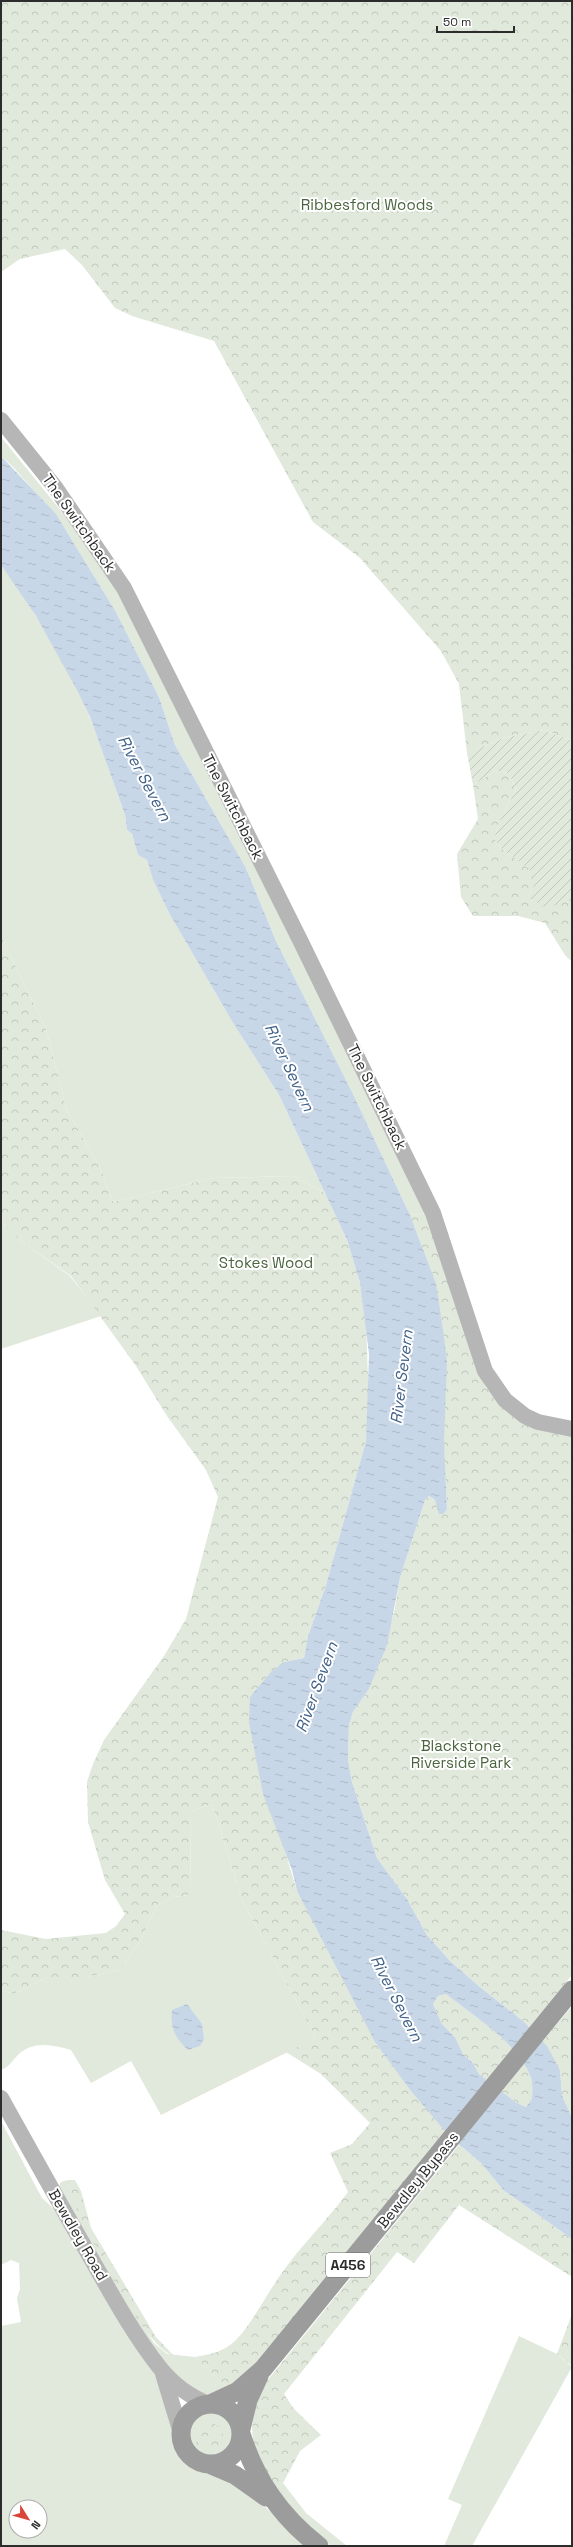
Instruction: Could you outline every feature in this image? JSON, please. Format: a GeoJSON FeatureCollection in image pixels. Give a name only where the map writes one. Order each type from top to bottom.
{"type":"FeatureCollection","features":[{"type":"Feature","properties":{"kind":"highway","name":"Bewdley Bypass"},"geometry":{"type":"LineString","coordinates":[[210,2404],[238,2391],[263,2369],[572,1990]]}},
{"type":"Feature","properties":{"kind":"highway","name":"Bewdley Bypass"},"geometry":{"type":"LineString","coordinates":[[241,2431],[248,2400],[263,2369]]}},
{"type":"Feature","properties":{"kind":"highway"},"geometry":{"type":"LineString","coordinates":[[210,2404],[226,2408],[233,2413],[253,2466],[276,2506]]}},
{"type":"Feature","properties":{"kind":"highway","name":"A456"},"geometry":{"type":"LineString","coordinates":[[181,2433],[188,2415],[195,2409],[210,2404]]}},
{"type":"Feature","properties":{"kind":"highway","name":"A456"},"geometry":{"type":"LineString","coordinates":[[209,2464],[222,2462],[233,2455],[238,2448],[241,2431]]}},
{"type":"Feature","properties":{"kind":"highway"},"geometry":{"type":"LineString","coordinates":[[181,2433],[182,2442],[189,2454],[200,2462],[209,2464],[235,2475],[276,2506],[319,2546]]}},
{"type":"Feature","properties":{"kind":"main road","name":"The Switchback"},"geometry":{"type":"LineString","coordinates":[[1,420],[55,487],[124,588],[300,940],[433,1213],[485,1371],[505,1400],[525,1416],[538,1422],[572,1429]]}},
{"type":"Feature","properties":{"kind":"main road","name":"Bewdley Road"},"geometry":{"type":"LineString","coordinates":[[1,2098],[110,2292],[161,2369],[189,2395],[210,2404]]}},
{"type":"Feature","properties":{"kind":"main road","name":"Bewdley Road"},"geometry":{"type":"LineString","coordinates":[[161,2369],[181,2433]]}},
{"type":"Feature","properties":{"kind":"green space","name":"Ribbesford Woods"},"geometry":{"type":"Polygon","coordinates":[[[1,1],[572,1],[572,741],[544,730],[506,737],[467,753],[459,684],[441,651],[360,558],[313,522],[214,341],[132,316],[115,308],[82,265],[65,249],[20,259],[1,272],[1,1]]]}},
{"type":"Feature","properties":{"kind":"green space"},"geometry":{"type":"Polygon","coordinates":[[[1,437],[84,539],[117,591],[429,1213],[410,1215],[353,1094],[276,941],[246,868],[175,745],[159,697],[116,612],[59,519],[13,467],[1,456],[1,437]]]}},
{"type":"Feature","properties":{"kind":"green space"},"geometry":{"type":"Polygon","coordinates":[[[1,565],[50,638],[72,678],[99,742],[125,815],[127,830],[132,834],[138,855],[147,860],[153,880],[169,913],[233,1023],[279,1095],[325,1193],[293,1176],[214,1178],[113,1202],[101,1169],[67,1111],[46,1029],[1,936],[1,565]]]}},
{"type":"Feature","properties":{"kind":"green space"},"geometry":{"type":"Polygon","coordinates":[[[544,730],[572,741],[572,900],[546,908],[528,897],[534,885],[534,873],[501,848],[494,838],[501,817],[516,790],[509,773],[495,771],[473,785],[467,753],[506,737],[544,730]]]}},
{"type":"Feature","properties":{"kind":"green space"},"geometry":{"type":"Polygon","coordinates":[[[495,771],[509,773],[516,790],[501,817],[494,838],[501,848],[535,873],[534,885],[528,897],[572,900],[572,962],[565,955],[545,923],[518,916],[473,916],[461,897],[457,854],[478,819],[473,785],[495,771]]]}},
{"type":"Feature","properties":{"kind":"green space","name":"Stokes Wood"},"geometry":{"type":"Polygon","coordinates":[[[1,936],[46,1029],[67,1111],[101,1169],[113,1202],[214,1178],[293,1176],[325,1193],[347,1240],[360,1283],[366,1322],[369,1408],[366,1441],[326,1585],[308,1636],[304,1658],[284,1662],[253,1745],[297,1891],[446,2131],[254,2368],[228,2388],[195,2357],[222,2350],[236,2340],[287,2266],[348,2192],[330,2153],[352,2144],[370,2123],[321,2074],[286,2052],[316,2038],[243,1902],[212,1804],[191,1811],[190,1895],[174,1897],[157,1905],[142,1938],[120,1970],[86,1977],[48,1977],[13,1994],[1,1990],[1,1930],[46,1939],[106,1933],[116,1926],[125,1914],[105,1880],[88,1822],[87,1782],[104,1740],[164,1656],[186,1619],[218,1497],[206,1470],[167,1416],[136,1366],[71,1276],[22,1242],[1,1222],[1,936]]]}},
{"type":"Feature","properties":{"kind":"green space","name":"Blackstone Riverside Park"},"geometry":{"type":"Polygon","coordinates":[[[429,1213],[486,1388],[572,1434],[572,1975],[528,2029],[523,2021],[450,1961],[427,1935],[407,1899],[377,1858],[352,1782],[348,1759],[349,1725],[353,1712],[369,1689],[394,1613],[400,1578],[425,1500],[429,1496],[447,1509],[436,1283],[410,1215],[429,1213]]]}},
{"type":"Feature","properties":{"kind":"green space"},"geometry":{"type":"Polygon","coordinates":[[[1,1222],[22,1242],[70,1276],[101,1316],[1,1349],[1,1222]]]}},
{"type":"Feature","properties":{"kind":"green space"},"geometry":{"type":"Polygon","coordinates":[[[212,1804],[243,1902],[316,2038],[161,2115],[131,2061],[91,2083],[71,2050],[50,2045],[43,2045],[23,2051],[8,2066],[1,2070],[1,1990],[13,1994],[48,1977],[86,1977],[120,1970],[142,1938],[157,1905],[174,1897],[190,1895],[191,1811],[212,1804]]]}},
{"type":"Feature","properties":{"kind":"green space"},"geometry":{"type":"Polygon","coordinates":[[[446,1994],[482,2021],[517,2053],[532,2080],[532,2100],[526,2107],[517,2103],[479,2074],[473,2063],[463,2054],[455,2037],[442,2024],[433,2004],[438,1996],[446,1994]]]}},
{"type":"Feature","properties":{"kind":"green space"},"geometry":{"type":"Polygon","coordinates":[[[572,2006],[572,2118],[562,2095],[560,2070],[542,2042],[572,2006]]]}},
{"type":"Feature","properties":{"kind":"green space"},"geometry":{"type":"Polygon","coordinates":[[[1,2121],[42,2198],[53,2208],[154,2373],[161,2387],[177,2442],[185,2457],[250,2493],[308,2546],[1,2546],[1,2326],[21,2322],[17,2298],[20,2289],[19,2263],[11,2260],[1,2265],[1,2121]]]}},
{"type":"Feature","properties":{"kind":"green space"},"geometry":{"type":"Polygon","coordinates":[[[459,2145],[482,2164],[503,2190],[572,2239],[572,2277],[459,2205],[414,2263],[397,2252],[284,2394],[294,2409],[321,2435],[300,2451],[283,2483],[272,2490],[260,2463],[253,2440],[253,2416],[256,2402],[262,2387],[459,2145]]]}},
{"type":"Feature","properties":{"kind":"green space"},"geometry":{"type":"Polygon","coordinates":[[[67,2180],[77,2209],[121,2292],[154,2343],[167,2354],[195,2357],[228,2388],[205,2396],[178,2378],[142,2333],[58,2188],[61,2182],[67,2180]]]}},
{"type":"Feature","properties":{"kind":"green space"},"geometry":{"type":"Polygon","coordinates":[[[67,2180],[75,2180],[81,2191],[91,2228],[156,2337],[173,2355],[163,2350],[151,2337],[124,2297],[83,2223],[67,2180]]]}},
{"type":"Feature","properties":{"kind":"green space"},"geometry":{"type":"Polygon","coordinates":[[[572,2314],[572,2366],[557,2354],[572,2314]]]}},
{"type":"Feature","properties":{"kind":"green space"},"geometry":{"type":"Polygon","coordinates":[[[519,2336],[557,2354],[572,2367],[472,2546],[444,2546],[462,2505],[448,2499],[519,2336]]]}},
{"type":"Feature","properties":{"kind":"green space"},"geometry":{"type":"Polygon","coordinates":[[[208,2411],[216,2411],[225,2415],[231,2421],[235,2434],[231,2447],[225,2453],[216,2457],[208,2457],[199,2453],[193,2447],[189,2438],[189,2430],[193,2421],[199,2415],[208,2411]]]}},
{"type":"Feature","properties":{"kind":"green space"},"geometry":{"type":"Polygon","coordinates":[[[209,2423],[219,2427],[223,2437],[219,2447],[209,2451],[199,2447],[195,2437],[199,2427],[209,2423]]]}},
{"type":"Feature","properties":{"kind":"green space"},"geometry":{"type":"Polygon","coordinates":[[[283,2483],[306,2513],[347,2546],[332,2546],[319,2537],[272,2490],[283,2483]]]}},
{"type":"Feature","properties":{"kind":"water","name":"River Severn"},"geometry":{"type":"Polygon","coordinates":[[[1,456],[56,514],[116,612],[159,697],[175,745],[246,868],[276,941],[353,1094],[410,1215],[436,1283],[447,1361],[444,1441],[447,1509],[443,1514],[439,1514],[435,1500],[429,1496],[425,1500],[400,1578],[387,1645],[369,1689],[353,1712],[349,1725],[348,1759],[352,1782],[377,1858],[407,1899],[427,1935],[450,1961],[523,2021],[547,2046],[560,2070],[562,2095],[572,2118],[572,2239],[503,2190],[482,2164],[450,2137],[411,2091],[375,2042],[297,1891],[292,1870],[263,1794],[249,1723],[250,1697],[271,1672],[284,1662],[304,1658],[308,1636],[326,1585],[366,1441],[369,1354],[360,1283],[347,1240],[279,1095],[233,1023],[169,913],[153,880],[147,860],[138,855],[132,834],[127,830],[125,815],[90,717],[78,692],[36,616],[1,565],[1,456]],[[446,1994],[438,1996],[433,2004],[442,2024],[455,2037],[463,2054],[473,2063],[479,2074],[517,2103],[526,2107],[532,2099],[532,2086],[531,2078],[525,2065],[506,2042],[494,2031],[446,1994]]]}},
{"type":"Feature","properties":{"kind":"water"},"geometry":{"type":"Polygon","coordinates":[[[187,2004],[202,2024],[204,2039],[200,2046],[188,2050],[174,2032],[172,2022],[172,2010],[187,2004]]]}}]}
